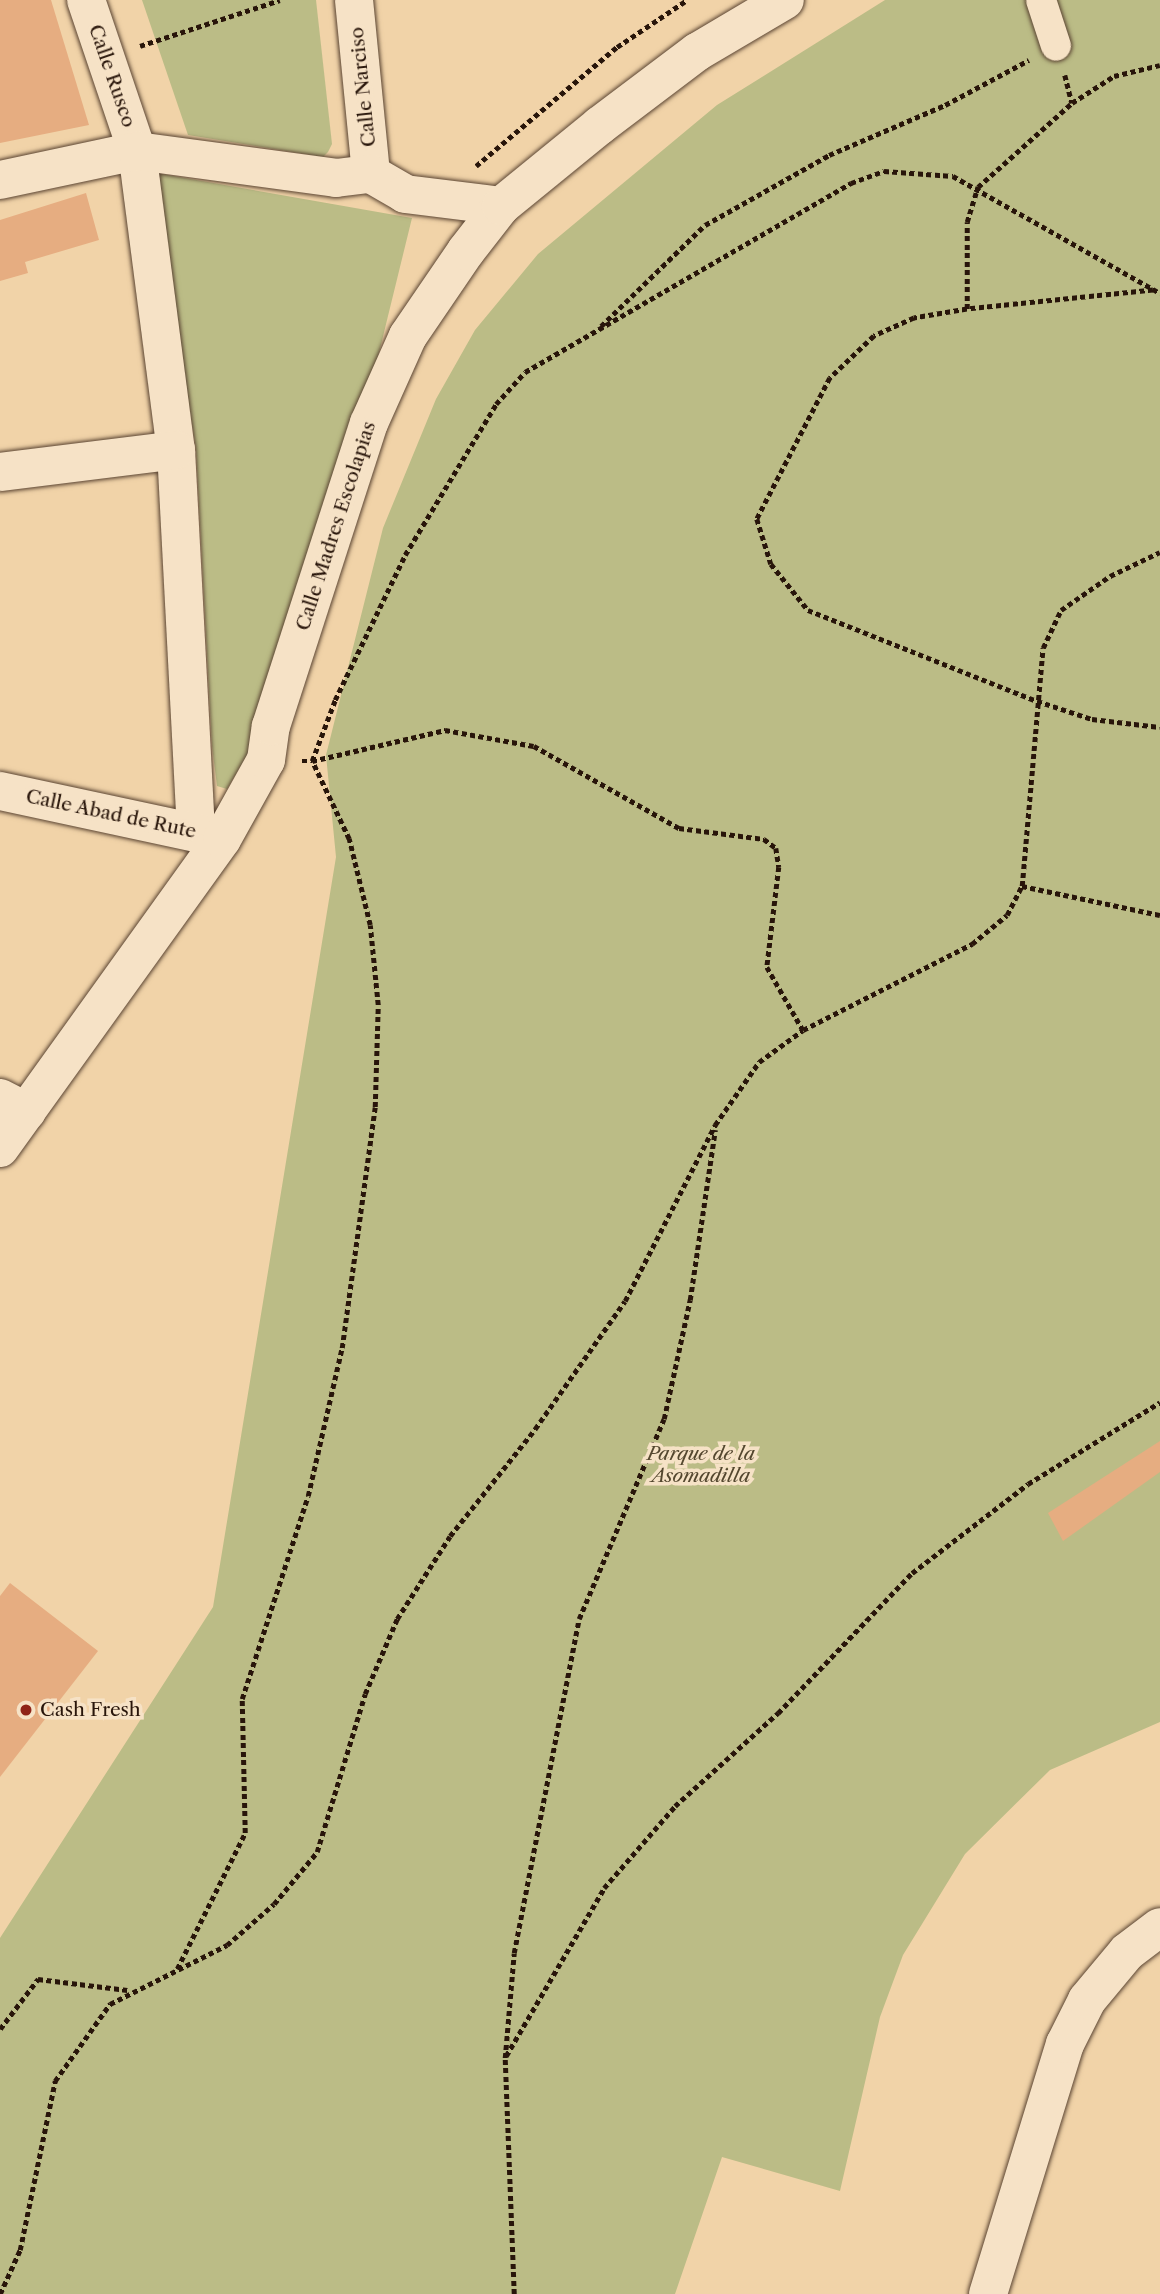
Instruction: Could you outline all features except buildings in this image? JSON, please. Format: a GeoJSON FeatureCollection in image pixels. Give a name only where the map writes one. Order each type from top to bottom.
{"type":"FeatureCollection","features":[{"type":"Feature","properties":{"kind":"street","name":"Calle Rusco"},"geometry":{"type":"LineString","coordinates":[[86,0],[137,151]]}},
{"type":"Feature","properties":{"kind":"street","name":"Calle Narciso"},"geometry":{"type":"LineString","coordinates":[[354,0],[371,174]]}},
{"type":"Feature","properties":{"kind":"street","name":"Calle Madres Escolapias"},"geometry":{"type":"LineString","coordinates":[[0,1148],[13,1105],[266,760],[271,726],[369,422],[408,337],[501,206],[697,52],[785,0]]}},
{"type":"Feature","properties":{"kind":"street"},"geometry":{"type":"LineString","coordinates":[[1041,0],[1056,46]]}},
{"type":"Feature","properties":{"kind":"street"},"geometry":{"type":"LineString","coordinates":[[137,151],[176,450],[209,835]]}},
{"type":"Feature","properties":{"kind":"street"},"geometry":{"type":"LineString","coordinates":[[0,180],[137,151],[336,178],[371,174],[405,194],[501,206]]}},
{"type":"Feature","properties":{"kind":"street"},"geometry":{"type":"LineString","coordinates":[[0,472],[176,450]]}},
{"type":"Feature","properties":{"kind":"street","name":"Calle Abad de Rute"},"geometry":{"type":"LineString","coordinates":[[0,791],[209,835]]}},
{"type":"Feature","properties":{"kind":"street"},"geometry":{"type":"LineString","coordinates":[[988,2294],[1065,2044],[1087,2000],[1127,1952],[1160,1927]]}},
{"type":"Feature","properties":{"kind":"path"},"geometry":{"type":"LineString","coordinates":[[105,57],[280,0]]}},
{"type":"Feature","properties":{"kind":"path"},"geometry":{"type":"LineString","coordinates":[[464,167],[477,166],[617,47],[687,0]]}},
{"type":"Feature","properties":{"kind":"path"},"geometry":{"type":"LineString","coordinates":[[595,331],[705,225],[829,155],[945,105],[1056,46]]}},
{"type":"Feature","properties":{"kind":"path"},"geometry":{"type":"LineString","coordinates":[[967,309],[967,222],[978,187],[1072,103],[1114,76],[1160,65]]}},
{"type":"Feature","properties":{"kind":"path"},"geometry":{"type":"LineString","coordinates":[[176,1971],[245,1833],[242,1699],[258,1639],[308,1496],[342,1348],[375,1107],[378,1005],[370,925],[349,839],[312,761],[335,700],[405,555],[496,404],[525,372],[851,183],[884,171],[921,172],[978,187],[1158,291]]}},
{"type":"Feature","properties":{"kind":"path"},"geometry":{"type":"LineString","coordinates":[[1158,291],[967,309],[914,318],[874,336],[830,378],[757,519],[771,564],[808,610],[1037,701],[1093,719],[1160,727]]}},
{"type":"Feature","properties":{"kind":"path"},"geometry":{"type":"LineString","coordinates":[[0,2294],[20,2250],[55,2081],[110,2004],[129,1991],[228,1945],[274,1903],[317,1852],[365,1694],[397,1619],[450,1536],[535,1429],[625,1301],[715,1125],[759,1062],[803,1030],[972,944],[1007,915],[1022,886],[1043,648],[1061,610],[1110,576],[1160,552]]}},
{"type":"Feature","properties":{"kind":"path"},"geometry":{"type":"LineString","coordinates":[[266,760],[312,761],[445,730],[534,746],[679,828],[764,839],[776,848],[779,867],[767,967],[803,1030]]}},
{"type":"Feature","properties":{"kind":"path"},"geometry":{"type":"LineString","coordinates":[[1022,886],[1160,915]]}},
{"type":"Feature","properties":{"kind":"path"},"geometry":{"type":"LineString","coordinates":[[514,2294],[505,2058],[514,1953],[579,1619],[664,1419],[690,1300],[715,1125]]}},
{"type":"Feature","properties":{"kind":"path"},"geometry":{"type":"LineString","coordinates":[[505,2058],[604,1888],[675,1806],[778,1713],[912,1573],[1028,1484],[1160,1402]]}},
{"type":"Feature","properties":{"kind":"path"},"geometry":{"type":"LineString","coordinates":[[0,2029],[38,1979],[129,1991]]}},
{"type":"Feature","properties":{"kind":"path"},"geometry":{"type":"LineString","coordinates":[[0,2015],[7,2020]]}},
{"type":"Feature","properties":{"kind":"green space"},"geometry":{"type":"Polygon","coordinates":[[[142,0],[316,0],[332,144],[328,152],[323,157],[188,135],[142,0]]]}},
{"type":"Feature","properties":{"kind":"green space","name":"Parque de la Asomadilla"},"geometry":{"type":"Polygon","coordinates":[[[885,0],[1160,0],[1160,1722],[1050,1770],[965,1854],[903,1955],[880,2017],[840,2191],[722,2157],[675,2294],[0,2294],[0,1938],[213,1607],[336,857],[326,755],[383,528],[436,399],[475,330],[538,254],[717,105],[885,0]]]}},
{"type":"Feature","properties":{"kind":"green space"},"geometry":{"type":"Polygon","coordinates":[[[151,172],[412,218],[364,414],[259,735],[227,789],[217,786],[212,746],[196,449],[151,172]]]}},
{"type":"Feature","properties":{"kind":"place","name":"Cash Fresh"},"geometry":{"type":"Point","coordinates":[26,1710]}}]}
